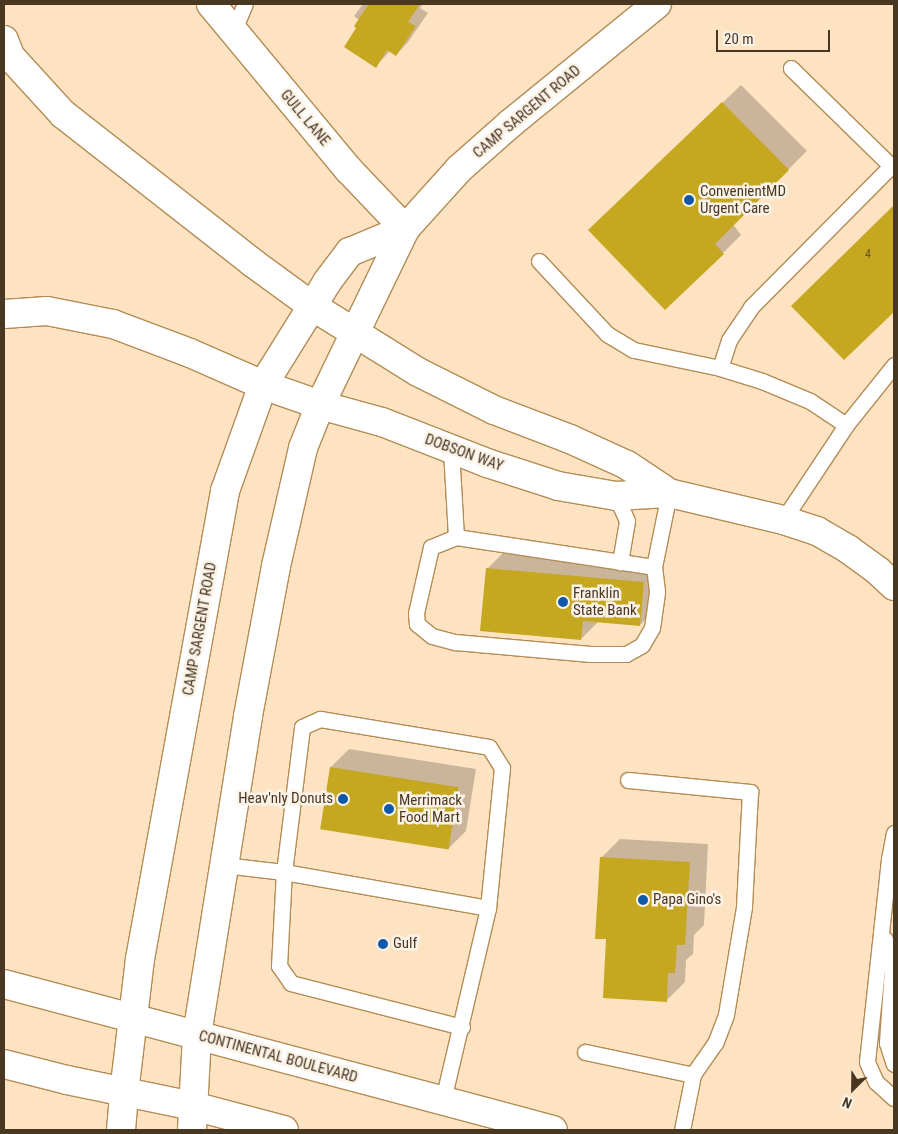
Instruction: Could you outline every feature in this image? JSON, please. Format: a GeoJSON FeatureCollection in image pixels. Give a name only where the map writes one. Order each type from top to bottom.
{"type":"FeatureCollection","features":[{"type":"Feature","properties":{"kind":"main road","name":"GULL LANE"},"geometry":{"type":"LineString","coordinates":[[211,4],[349,170],[405,228]]}},
{"type":"Feature","properties":{"kind":"main road","name":"CAMP SARGENT ROAD"},"geometry":{"type":"LineString","coordinates":[[192,1118],[198,1035],[224,865],[276,566],[303,448],[320,405],[405,228],[459,169],[511,123],[657,4]]}},
{"type":"Feature","properties":{"kind":"main road","name":"DOBSON WAY"},"geometry":{"type":"LineString","coordinates":[[4,40],[10,56],[63,114],[253,263],[312,306],[418,372],[494,410],[570,439],[627,465],[669,493]]}},
{"type":"Feature","properties":{"kind":"main road","name":"CAMP SARGENT ROAD"},"geometry":{"type":"LineString","coordinates":[[121,1130],[131,1019],[140,959],[225,491],[263,385],[312,306],[350,252],[405,228]]}},
{"type":"Feature","properties":{"kind":"main road","name":"DOBSON WAY"},"geometry":{"type":"LineString","coordinates":[[4,314],[47,311],[112,324],[190,353],[263,385],[320,405],[382,422],[451,450],[558,486],[616,496],[669,493],[783,520],[817,531],[848,549],[878,571],[894,586]]}},
{"type":"Feature","properties":{"kind":"main road","name":"CONTINENTAL BOULEVARD"},"geometry":{"type":"LineString","coordinates":[[4,984],[553,1130]]}},
{"type":"Feature","properties":{"kind":"main road"},"geometry":{"type":"LineString","coordinates":[[4,1064],[124,1093],[192,1118],[284,1130]]}},
{"type":"Feature","properties":{"kind":"lane"},"geometry":{"type":"LineString","coordinates":[[233,32],[245,4]]}},
{"type":"Feature","properties":{"kind":"lane"},"geometry":{"type":"LineString","coordinates":[[720,368],[728,340],[751,307],[890,166],[791,68]]}},
{"type":"Feature","properties":{"kind":"lane"},"geometry":{"type":"LineString","coordinates":[[539,261],[606,334],[634,350],[720,368],[762,382],[810,401],[846,425]]}},
{"type":"Feature","properties":{"kind":"lane"},"geometry":{"type":"LineString","coordinates":[[783,520],[846,425],[894,366]]}},
{"type":"Feature","properties":{"kind":"lane"},"geometry":{"type":"LineString","coordinates":[[451,450],[456,537]]}},
{"type":"Feature","properties":{"kind":"lane"},"geometry":{"type":"LineString","coordinates":[[654,567],[456,537],[431,547],[416,613],[417,624],[432,636],[455,642],[590,654],[626,654],[642,645],[652,628],[657,591],[654,567],[669,493]]}},
{"type":"Feature","properties":{"kind":"lane"},"geometry":{"type":"LineString","coordinates":[[616,496],[628,521],[620,562]]}},
{"type":"Feature","properties":{"kind":"lane"},"geometry":{"type":"LineString","coordinates":[[443,1100],[462,1027],[488,908],[502,768],[489,747],[320,719],[302,727],[284,872],[279,966],[291,983],[462,1027]]}},
{"type":"Feature","properties":{"kind":"lane"},"geometry":{"type":"LineString","coordinates":[[628,780],[750,792],[744,907],[726,1015],[715,1042],[693,1075],[682,1130]]}},
{"type":"Feature","properties":{"kind":"lane"},"geometry":{"type":"LineString","coordinates":[[894,833],[888,859],[867,1062],[876,1082],[894,1098]]}},
{"type":"Feature","properties":{"kind":"lane"},"geometry":{"type":"LineString","coordinates":[[224,865],[284,872],[488,908]]}},
{"type":"Feature","properties":{"kind":"lane"},"geometry":{"type":"LineString","coordinates":[[882,926],[892,969],[886,1043],[894,1064]]}},
{"type":"Feature","properties":{"kind":"lane"},"geometry":{"type":"LineString","coordinates":[[585,1052],[693,1075]]}},
{"type":"Feature","properties":{"kind":"building"},"geometry":{"type":"Polygon","coordinates":[[[369,4],[420,4],[408,22],[416,26],[396,56],[387,50],[376,68],[344,47],[356,28],[354,26],[369,4]]]}},
{"type":"Feature","properties":{"kind":"building","name":"ConvenientMD Urgent Care"},"geometry":{"type":"Polygon","coordinates":[[[722,102],[789,170],[715,244],[724,254],[665,310],[588,230],[722,102]]]}},
{"type":"Feature","properties":{"kind":"building"},"geometry":{"type":"Polygon","coordinates":[[[894,205],[894,312],[844,360],[791,306],[894,205]]]}},
{"type":"Feature","properties":{"kind":"building","name":"Franklin State Bank"},"geometry":{"type":"Polygon","coordinates":[[[486,568],[644,582],[640,626],[583,621],[581,640],[480,631],[486,568]]]}},
{"type":"Feature","properties":{"kind":"building","name":"Merrimack Food Mart"},"geometry":{"type":"Polygon","coordinates":[[[330,767],[458,787],[449,850],[320,829],[330,767]]]}},
{"type":"Feature","properties":{"kind":"building","name":"Papa Gino's"},"geometry":{"type":"Polygon","coordinates":[[[600,857],[690,862],[685,945],[677,945],[675,973],[668,973],[667,1002],[603,998],[606,939],[595,939],[600,857]]]}},
{"type":"Feature","properties":{"kind":"place","name":"ConvenientMD Urgent Care"},"geometry":{"type":"Point","coordinates":[689,200]}},
{"type":"Feature","properties":{"kind":"place","name":"Franklin State Bank"},"geometry":{"type":"Point","coordinates":[563,602]}},
{"type":"Feature","properties":{"kind":"place","name":"Heav'nly Donuts"},"geometry":{"type":"Point","coordinates":[343,799]}},
{"type":"Feature","properties":{"kind":"place","name":"Merrimack Food Mart"},"geometry":{"type":"Point","coordinates":[389,809]}},
{"type":"Feature","properties":{"kind":"place","name":"Papa Gino's"},"geometry":{"type":"Point","coordinates":[643,900]}},
{"type":"Feature","properties":{"kind":"place","name":"Gulf"},"geometry":{"type":"Point","coordinates":[383,944]}}]}
